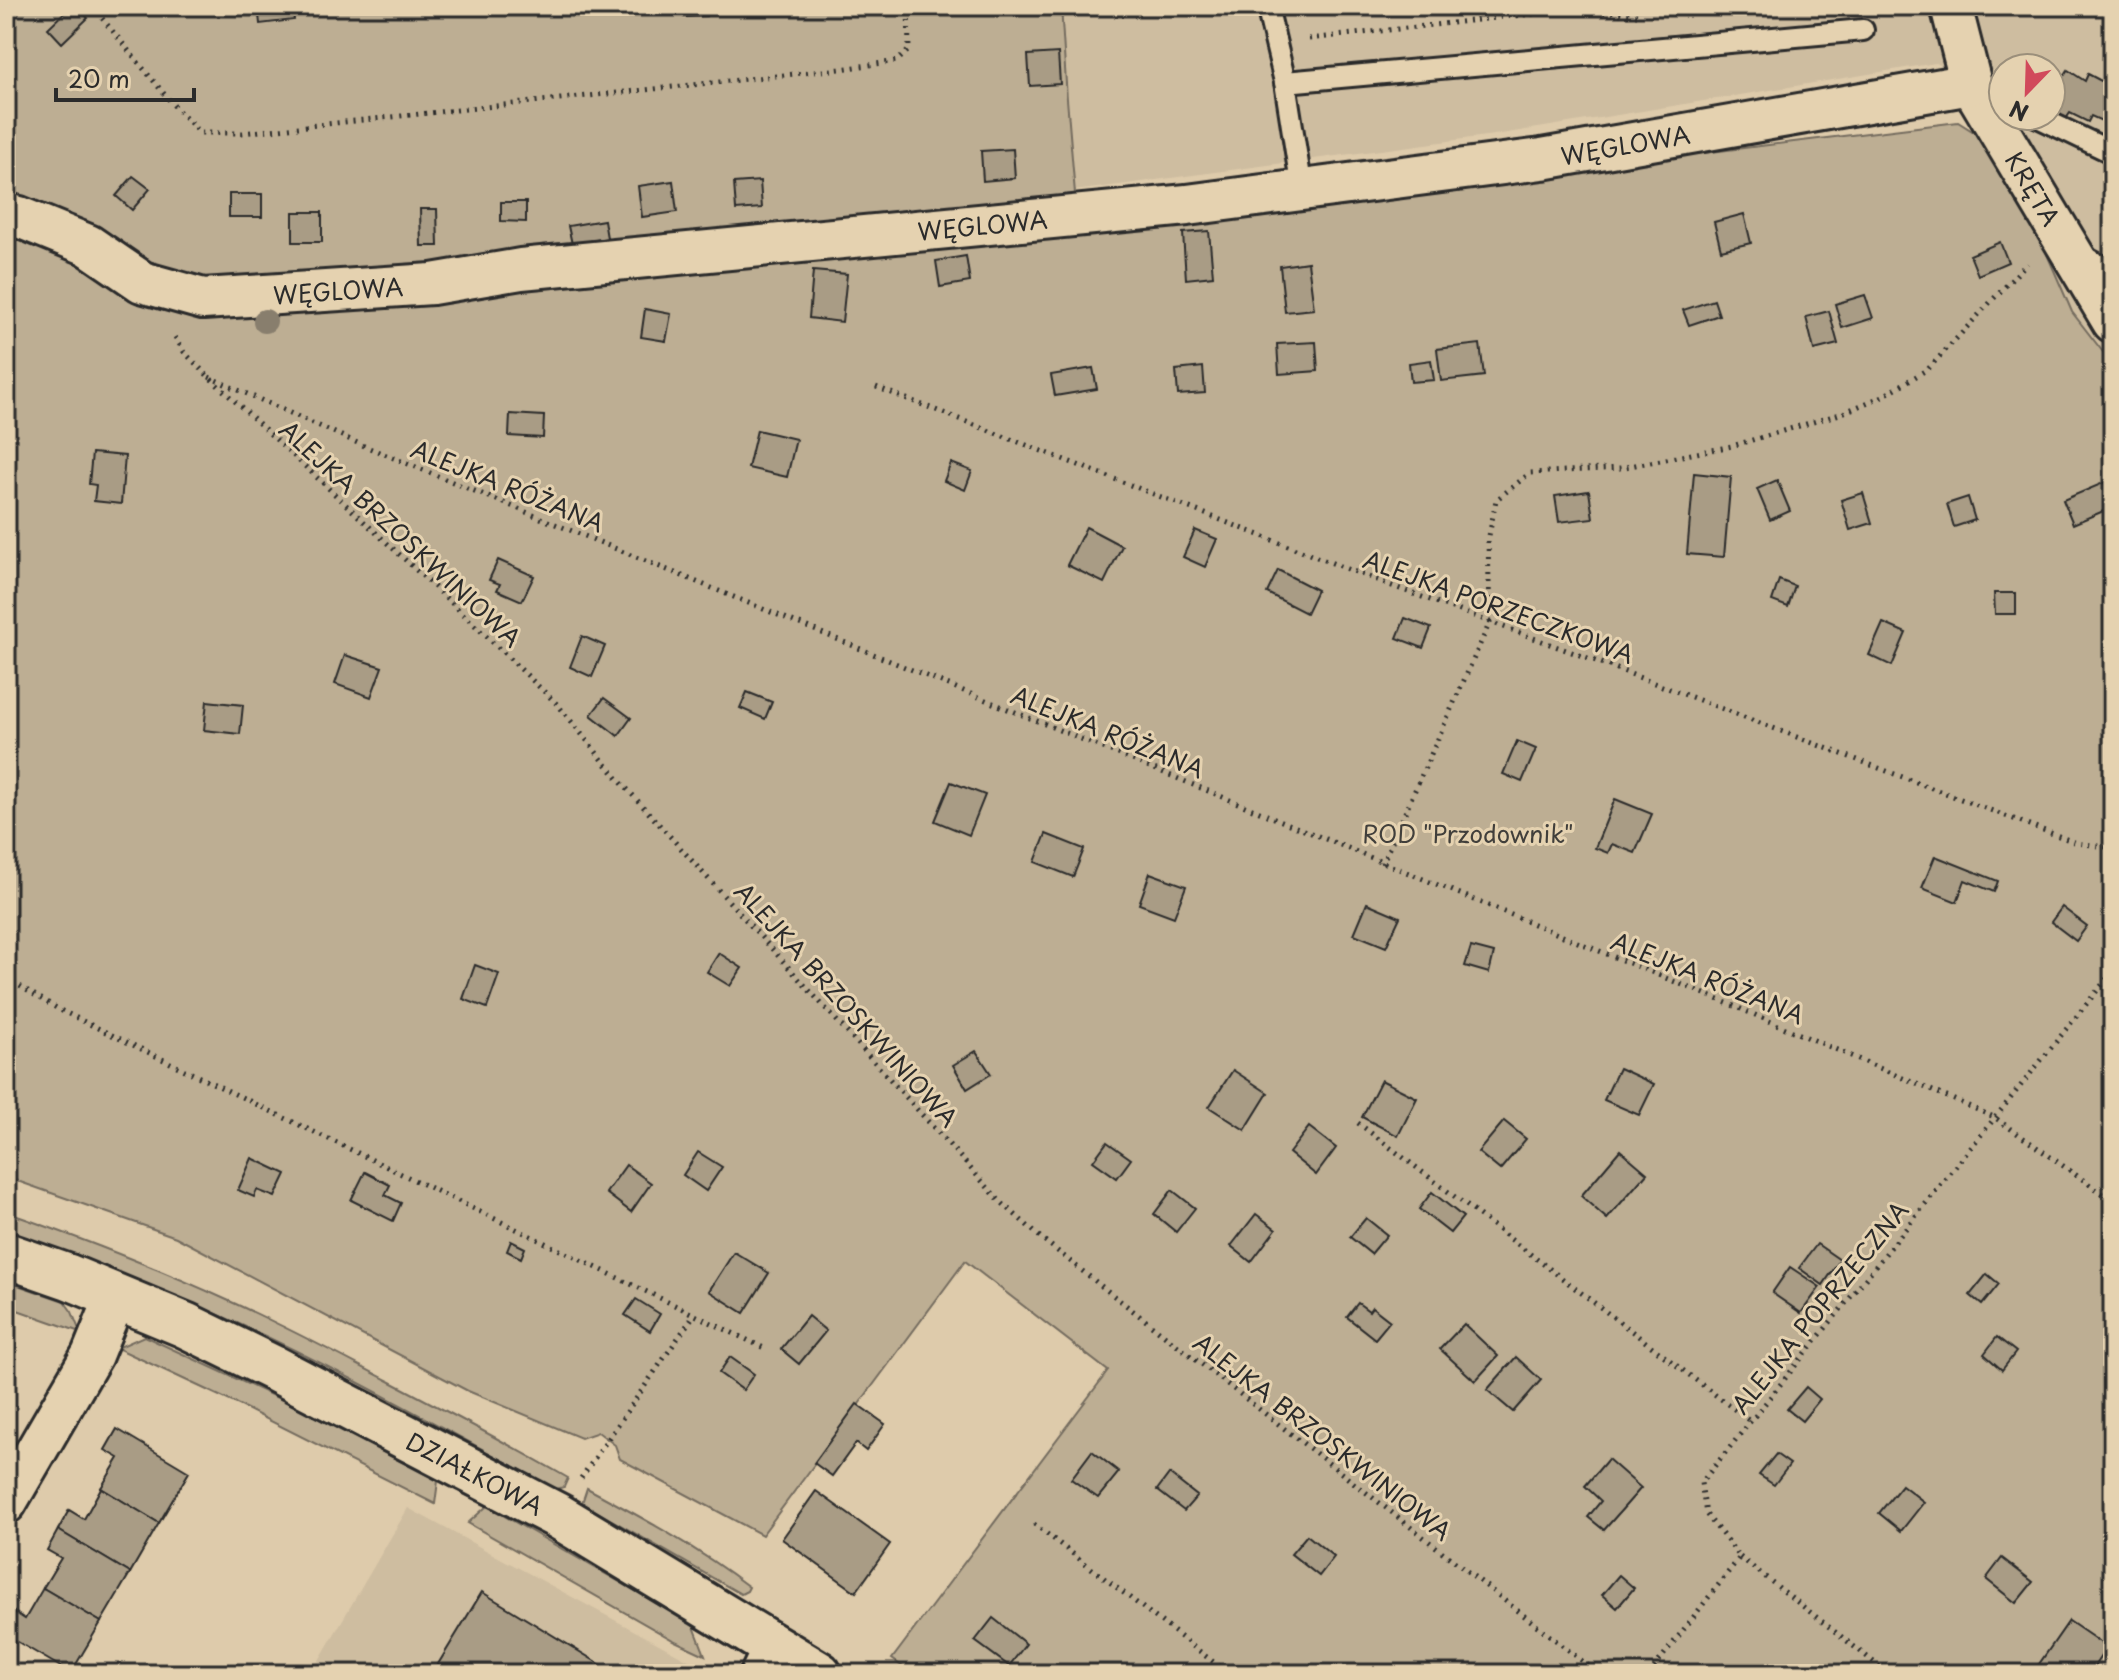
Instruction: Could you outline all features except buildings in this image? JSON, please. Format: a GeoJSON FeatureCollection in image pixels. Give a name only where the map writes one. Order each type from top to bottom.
{"type":"FeatureCollection","features":[{"type":"Feature","properties":{"kind":"street","name":"KRĘTA"},"geometry":{"type":"LineString","coordinates":[[1951,6],[1987,92]]}},
{"type":"Feature","properties":{"kind":"street","name":"WĘGLOWA"},"geometry":{"type":"LineString","coordinates":[[6,214],[88,245],[142,282],[203,299],[432,284],[521,269],[1187,205],[1542,159],[1987,92]]}},
{"type":"Feature","properties":{"kind":"street","name":"KRĘTA"},"geometry":{"type":"LineString","coordinates":[[2008,132],[2064,240],[2113,322]]}},
{"type":"Feature","properties":{"kind":"street","name":"DZIAŁKOWA"},"geometry":{"type":"LineString","coordinates":[[6,1255],[185,1325],[271,1367],[558,1516],[758,1657],[819,1674]]}},
{"type":"Feature","properties":{"kind":"street"},"geometry":{"type":"LineString","coordinates":[[6,1503],[92,1355],[116,1296]]}},
{"type":"Feature","properties":{"kind":"lane"},"geometry":{"type":"LineString","coordinates":[[1267,6],[1285,82],[1302,190]]}},
{"type":"Feature","properties":{"kind":"lane"},"geometry":{"type":"LineString","coordinates":[[1285,82],[1863,30]]}},
{"type":"Feature","properties":{"kind":"lane"},"geometry":{"type":"LineString","coordinates":[[2067,131],[2113,153]]}},
{"type":"Feature","properties":{"kind":"lane"},"geometry":{"type":"LineString","coordinates":[[2064,240],[2113,272]]}},
{"type":"Feature","properties":{"kind":"path"},"geometry":{"type":"LineString","coordinates":[[92,6],[200,133],[242,133],[897,61],[909,50],[908,6]]}},
{"type":"Feature","properties":{"kind":"path"},"geometry":{"type":"LineString","coordinates":[[1300,40],[1567,10],[1623,9],[1640,16]]}},
{"type":"Feature","properties":{"kind":"path"},"geometry":{"type":"LineString","coordinates":[[1382,864],[1490,622],[1488,541],[1496,500],[1530,473],[1620,468],[1732,446],[1840,414],[1883,396],[1928,369],[2043,245],[2064,240]]}},
{"type":"Feature","properties":{"kind":"path","name":"ALEJKA BRZOSKWINIOWA"},"geometry":{"type":"LineString","coordinates":[[142,282],[184,352],[558,705],[619,780],[1000,1201],[1100,1285],[1599,1674]]}},
{"type":"Feature","properties":{"kind":"path","name":"ALEJKA RÓŻANA"},"geometry":{"type":"LineString","coordinates":[[209,377],[362,445],[1734,1006],[1994,1117],[2113,1201]]}},
{"type":"Feature","properties":{"kind":"path","name":"ALEJKA PORZECZKOWA"},"geometry":{"type":"LineString","coordinates":[[876,387],[2077,843],[2113,848]]}},
{"type":"Feature","properties":{"kind":"path","name":"ALEJKA POPRZECZNA"},"geometry":{"type":"LineString","coordinates":[[1889,1674],[1740,1557],[1706,1514],[1701,1483],[2113,971]]}},
{"type":"Feature","properties":{"kind":"path"},"geometry":{"type":"LineString","coordinates":[[6,978],[60,1010],[766,1349]]}},
{"type":"Feature","properties":{"kind":"path"},"geometry":{"type":"LineString","coordinates":[[1358,1123],[1751,1422]]}},
{"type":"Feature","properties":{"kind":"path"},"geometry":{"type":"LineString","coordinates":[[558,1516],[694,1314]]}},
{"type":"Feature","properties":{"kind":"path"},"geometry":{"type":"LineString","coordinates":[[1034,1524],[1229,1674]]}},
{"type":"Feature","properties":{"kind":"path"},"geometry":{"type":"LineString","coordinates":[[1649,1674],[1740,1557]]}},
{"type":"Feature","properties":{"kind":"shaded area"},"geometry":{"type":"Polygon","coordinates":[[[1061,6],[2113,6],[2113,365],[2072,312],[1996,132],[2067,132],[2067,52],[1987,52],[1987,111],[1975,83],[1978,82],[1936,63],[1501,134],[1074,191],[1061,6]]]}},
{"type":"Feature","properties":{"kind":"shaded area"},"geometry":{"type":"Polygon","coordinates":[[[408,1508],[714,1674],[311,1674],[408,1508]]]}},
{"type":"Feature","properties":{"kind":"green space","name":"ROD \"Przodownik\""},"geometry":{"type":"Polygon","coordinates":[[[6,6],[1061,6],[1078,229],[1958,122],[1977,134],[2043,245],[2072,312],[2113,365],[2113,1674],[913,1674],[892,1659],[1108,1371],[965,1261],[762,1535],[620,1459],[615,1445],[598,1432],[581,1438],[468,1391],[176,1237],[6,1177],[6,6]]]}},
{"type":"Feature","properties":{"kind":"green space"},"geometry":{"type":"Polygon","coordinates":[[[6,1212],[145,1265],[289,1330],[568,1478],[564,1487],[556,1489],[358,1382],[237,1323],[123,1275],[6,1231],[6,1212]]]}},
{"type":"Feature","properties":{"kind":"green space"},"geometry":{"type":"Polygon","coordinates":[[[6,1281],[64,1301],[80,1332],[6,1306],[6,1281]]]}},
{"type":"Feature","properties":{"kind":"green space"},"geometry":{"type":"Polygon","coordinates":[[[144,1336],[308,1412],[438,1481],[435,1504],[241,1406],[117,1348],[144,1336]]]}},
{"type":"Feature","properties":{"kind":"green space"},"geometry":{"type":"Polygon","coordinates":[[[587,1488],[690,1546],[749,1587],[747,1591],[741,1594],[582,1503],[587,1488]]]}},
{"type":"Feature","properties":{"kind":"green space"},"geometry":{"type":"Polygon","coordinates":[[[487,1506],[693,1624],[705,1655],[673,1640],[468,1523],[487,1506]]]}}]}
